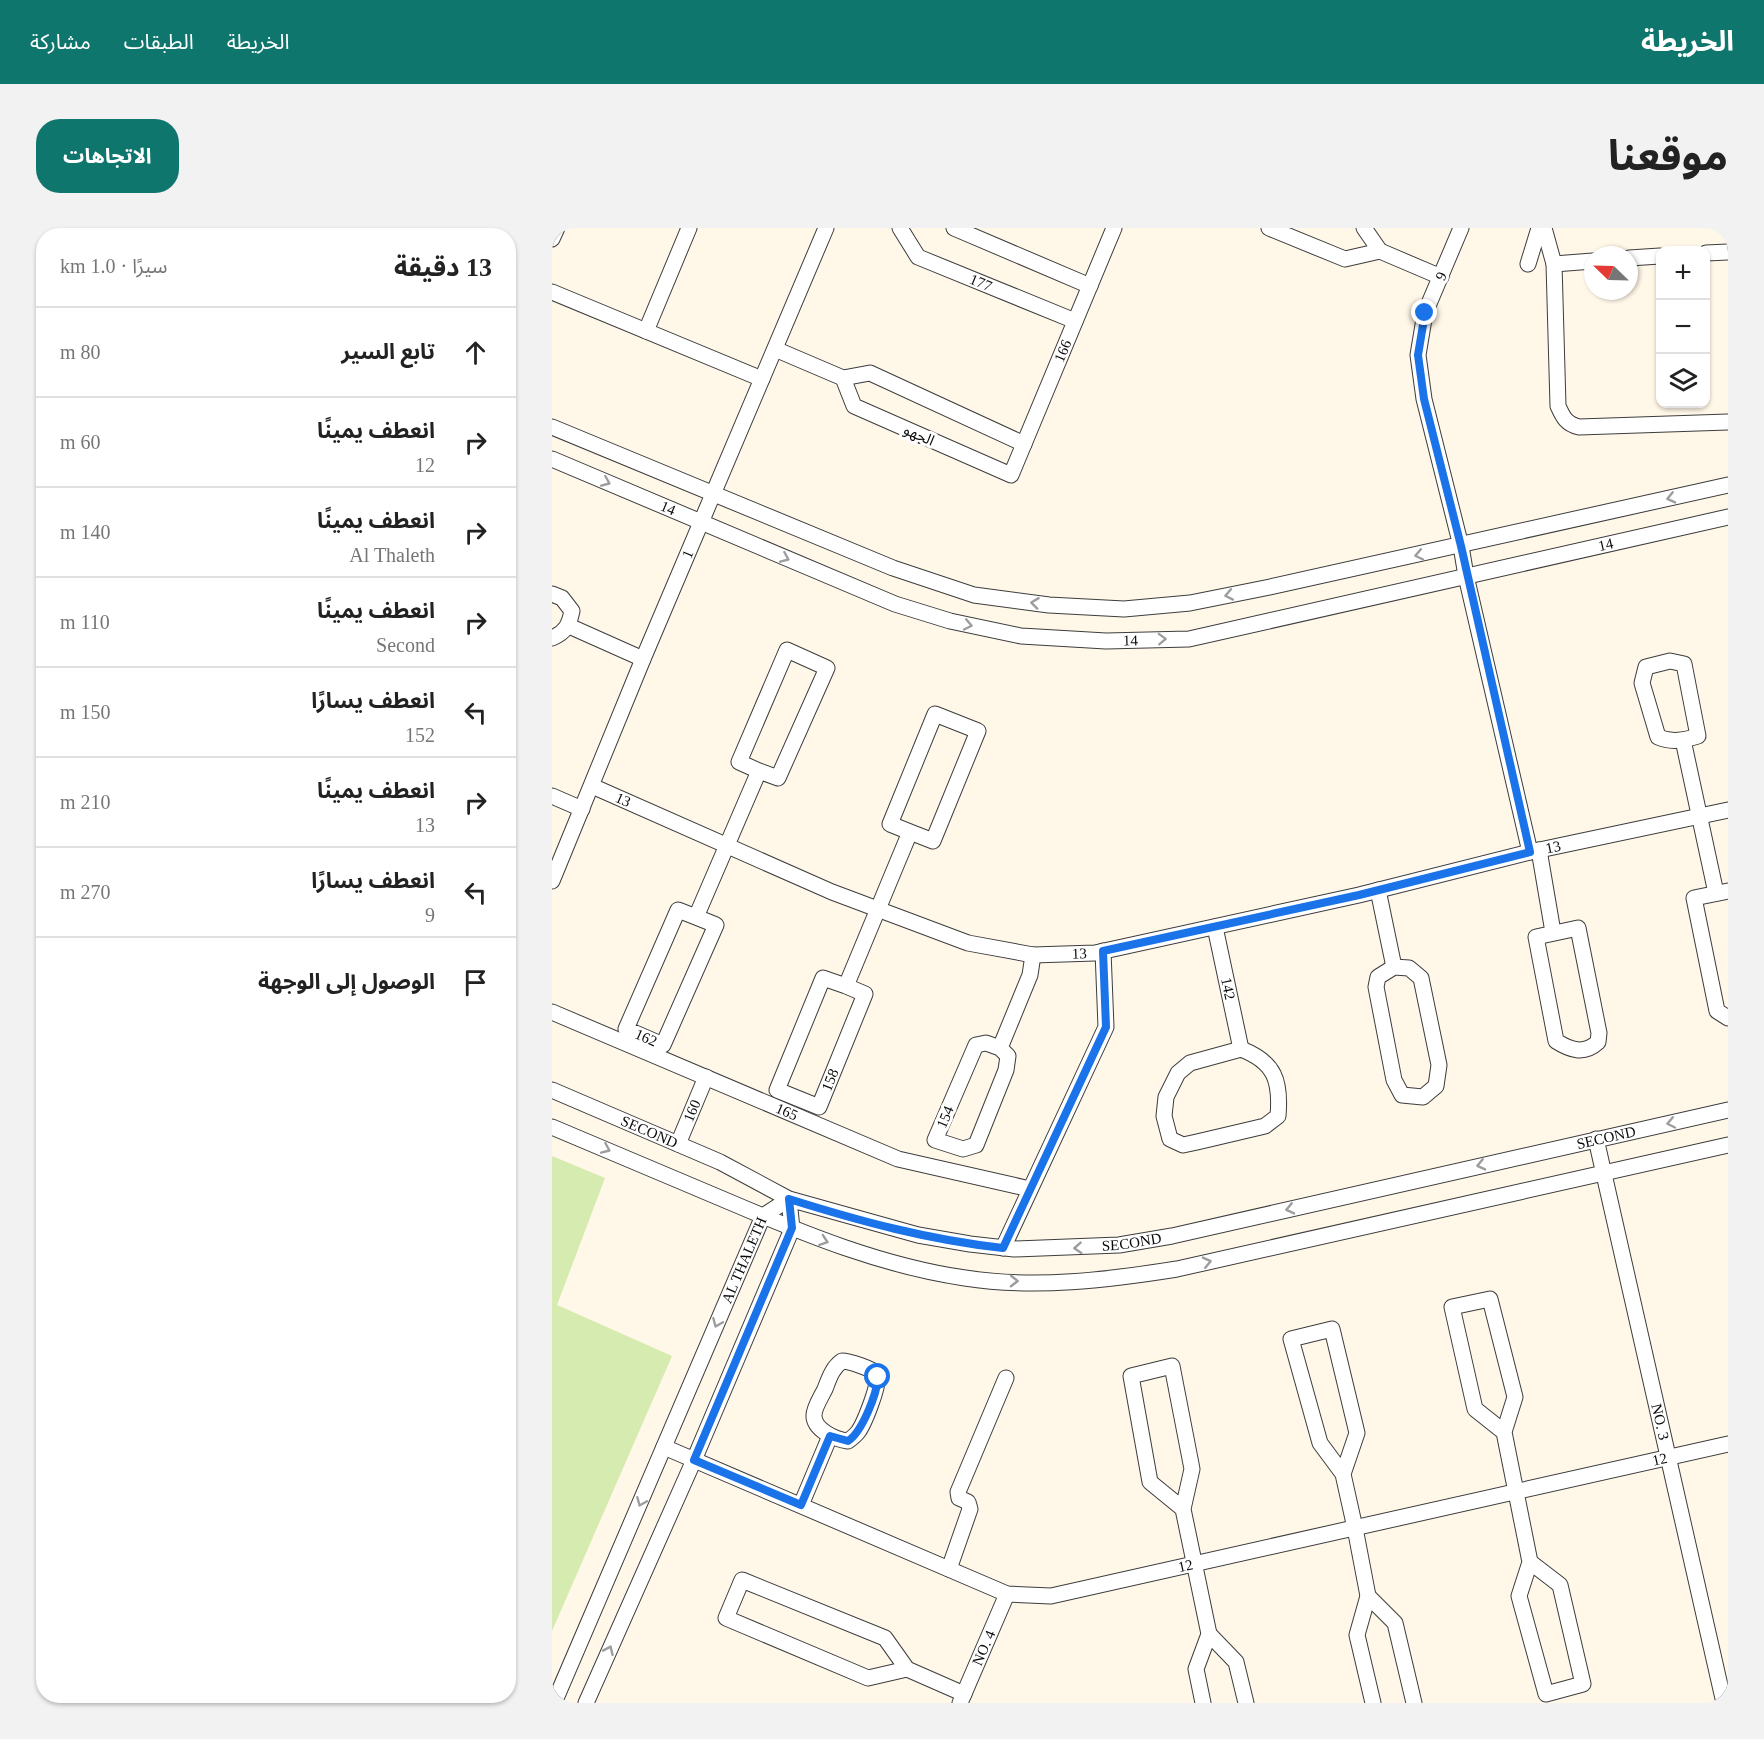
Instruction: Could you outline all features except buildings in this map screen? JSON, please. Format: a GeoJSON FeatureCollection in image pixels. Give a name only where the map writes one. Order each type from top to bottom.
{"type":"FeatureCollection","features":[{"type":"Feature","properties":{"kind":"street"},"geometry":{"type":"LineString","coordinates":[[552,239],[556,228]]}},
{"type":"Feature","properties":{"kind":"street"},"geometry":{"type":"LineString","coordinates":[[646,331],[689,228]]}},
{"type":"Feature","properties":{"kind":"street","name":"1"},"geometry":{"type":"LineString","coordinates":[[552,881],[643,659],[826,228]]}},
{"type":"Feature","properties":{"kind":"street","name":"177"},"geometry":{"type":"LineString","coordinates":[[900,228],[918,257],[1075,321]]}},
{"type":"Feature","properties":{"kind":"street"},"geometry":{"type":"LineString","coordinates":[[954,228],[1090,286]]}},
{"type":"Feature","properties":{"kind":"street","name":"166"},"geometry":{"type":"LineString","coordinates":[[1011,475],[1114,228]]}},
{"type":"Feature","properties":{"kind":"street"},"geometry":{"type":"LineString","coordinates":[[1269,228],[1345,259],[1380,251]]}},
{"type":"Feature","properties":{"kind":"street"},"geometry":{"type":"LineString","coordinates":[[1364,228],[1380,251],[1441,277]]}},
{"type":"Feature","properties":{"kind":"street","name":"9"},"geometry":{"type":"LineString","coordinates":[[1461,228],[1425,313],[1418,355],[1424,399],[1553,932]]}},
{"type":"Feature","properties":{"kind":"street"},"geometry":{"type":"LineString","coordinates":[[1528,264],[1539,228]]}},
{"type":"Feature","properties":{"kind":"street"},"geometry":{"type":"LineString","coordinates":[[1544,228],[1554,264],[1558,406],[1565,420],[1570,425],[1579,427],[1728,422]]}},
{"type":"Feature","properties":{"kind":"street"},"geometry":{"type":"LineString","coordinates":[[1710,253],[1728,252]]}},
{"type":"Feature","properties":{"kind":"street"},"geometry":{"type":"LineString","coordinates":[[1638,257],[1656,256]]}},
{"type":"Feature","properties":{"kind":"street"},"geometry":{"type":"LineString","coordinates":[[1554,264],[1584,262]]}},
{"type":"Feature","properties":{"kind":"street"},"geometry":{"type":"LineString","coordinates":[[552,292],[762,379]]}},
{"type":"Feature","properties":{"kind":"street"},"geometry":{"type":"LineString","coordinates":[[775,349],[843,378],[870,373],[1024,444]]}},
{"type":"Feature","properties":{"kind":"street","name":"الجهو"},"geometry":{"type":"LineString","coordinates":[[843,378],[854,406],[1011,475]]}},
{"type":"Feature","properties":{"kind":"street","name":"14"},"geometry":{"type":"LineString","coordinates":[[552,427],[893,568],[964,592],[1049,605],[1124,609],[1190,603],[1461,546],[1728,485]]}},
{"type":"Feature","properties":{"kind":"street","name":"14"},"geometry":{"type":"LineString","coordinates":[[552,459],[895,604],[950,621],[1021,636],[1106,641],[1189,639],[1728,517]]}},
{"type":"Feature","properties":{"kind":"street"},"geometry":{"type":"LineString","coordinates":[[552,594],[562,598],[572,611],[569,626],[552,638]]}},
{"type":"Feature","properties":{"kind":"street"},"geometry":{"type":"LineString","coordinates":[[569,626],[643,659]]}},
{"type":"Feature","properties":{"kind":"street"},"geometry":{"type":"LineString","coordinates":[[788,650],[827,668],[778,778],[759,771],[739,762],[788,650]]}},
{"type":"Feature","properties":{"kind":"street"},"geometry":{"type":"LineString","coordinates":[[1670,661],[1684,664],[1698,736],[1683,740],[1665,740],[1658,737],[1642,682],[1646,667],[1670,661]]}},
{"type":"Feature","properties":{"kind":"street"},"geometry":{"type":"LineString","coordinates":[[935,714],[978,731],[933,840],[910,832],[890,824],[935,714]]}},
{"type":"Feature","properties":{"kind":"street"},"geometry":{"type":"LineString","coordinates":[[1683,740],[1700,816],[1722,892],[1694,898],[1717,1011],[1728,1018]]}},
{"type":"Feature","properties":{"kind":"street"},"geometry":{"type":"LineString","coordinates":[[696,917],[759,771]]}},
{"type":"Feature","properties":{"kind":"street","name":"13"},"geometry":{"type":"LineString","coordinates":[[592,786],[832,892],[968,943],[1033,955],[1095,953],[1378,890],[1535,851],[1728,810]]}},
{"type":"Feature","properties":{"kind":"street"},"geometry":{"type":"LineString","coordinates":[[552,796],[582,809]]}},
{"type":"Feature","properties":{"kind":"street"},"geometry":{"type":"LineString","coordinates":[[846,986],[910,832]]}},
{"type":"Feature","properties":{"kind":"street"},"geometry":{"type":"LineString","coordinates":[[1378,890],[1394,967]]}},
{"type":"Feature","properties":{"kind":"street","name":"162"},"geometry":{"type":"LineString","coordinates":[[678,910],[696,917],[716,925],[663,1045],[626,1029],[678,910]]}},
{"type":"Feature","properties":{"kind":"street","name":"142"},"geometry":{"type":"LineString","coordinates":[[1215,927],[1241,1049]]}},
{"type":"Feature","properties":{"kind":"street"},"geometry":{"type":"LineString","coordinates":[[1578,928],[1599,1033],[1598,1042],[1591,1048],[1579,1051],[1567,1048],[1556,1041],[1536,937],[1553,932],[1578,928]]}},
{"type":"Feature","properties":{"kind":"street"},"geometry":{"type":"LineString","coordinates":[[1003,1248],[1106,1027],[1103,951]]}},
{"type":"Feature","properties":{"kind":"street"},"geometry":{"type":"LineString","coordinates":[[1000,1048],[1030,975],[1033,955]]}},
{"type":"Feature","properties":{"kind":"street"},"geometry":{"type":"LineString","coordinates":[[1394,967],[1409,968],[1421,978],[1439,1065],[1436,1086],[1423,1097],[1402,1095],[1394,1080],[1376,987],[1378,976],[1394,967]]}},
{"type":"Feature","properties":{"kind":"street","name":"158"},"geometry":{"type":"LineString","coordinates":[[824,978],[846,986],[865,994],[819,1107],[777,1090],[824,978]]}},
{"type":"Feature","properties":{"kind":"street","name":"165"},"geometry":{"type":"LineString","coordinates":[[552,1012],[898,1159],[1030,1189]]}},
{"type":"Feature","properties":{"kind":"street","name":"154"},"geometry":{"type":"LineString","coordinates":[[986,1043],[1000,1048],[1008,1056],[1006,1070],[976,1145],[963,1149],[935,1140],[976,1045],[986,1043]]}},
{"type":"Feature","properties":{"kind":"street"},"geometry":{"type":"LineString","coordinates":[[1241,1049],[1256,1055],[1270,1066],[1280,1096],[1278,1116],[1265,1126],[1197,1142],[1182,1145],[1170,1139],[1164,1116],[1166,1097],[1178,1073],[1190,1063],[1241,1049]]}},
{"type":"Feature","properties":{"kind":"street","name":"160"},"geometry":{"type":"LineString","coordinates":[[678,1144],[706,1077]]}},
{"type":"Feature","properties":{"kind":"street","name":"SECOND"},"geometry":{"type":"LineString","coordinates":[[552,1090],[720,1162],[789,1199],[918,1235],[970,1245],[1003,1248],[1119,1245],[1162,1238],[1728,1110]]}},
{"type":"Feature","properties":{"kind":"street"},"geometry":{"type":"LineString","coordinates":[[552,1127],[792,1228],[864,1255],[910,1268],[966,1279],[1013,1282],[1121,1278],[1177,1269],[1728,1145]]}},
{"type":"Feature","properties":{"kind":"street","name":"NO. 3"},"geometry":{"type":"LineString","coordinates":[[1596,1139],[1724,1703]]}},
{"type":"Feature","properties":{"kind":"street","name":"AL THALETH"},"geometry":{"type":"LineString","coordinates":[[554,1703],[763,1216],[789,1199],[792,1228],[694,1460],[586,1703]]}},
{"type":"Feature","properties":{"kind":"street"},"geometry":{"type":"LineString","coordinates":[[1504,1432],[1475,1409],[1452,1307],[1490,1299],[1515,1397],[1504,1432],[1530,1562],[1520,1596],[1546,1694],[1583,1684],[1560,1585],[1530,1562]]}},
{"type":"Feature","properties":{"kind":"street"},"geometry":{"type":"LineString","coordinates":[[1343,1474],[1357,1434],[1332,1329],[1291,1339],[1320,1443],[1343,1474],[1368,1596],[1357,1635],[1373,1703]]}},
{"type":"Feature","properties":{"kind":"street"},"geometry":{"type":"LineString","coordinates":[[846,1361],[874,1371],[878,1377],[876,1388],[860,1430],[848,1441],[830,1436],[818,1428],[814,1416],[836,1366],[846,1361]]}},
{"type":"Feature","properties":{"kind":"street"},"geometry":{"type":"LineString","coordinates":[[1183,1509],[1150,1482],[1131,1376],[1172,1366],[1192,1469],[1183,1509],[1209,1634],[1236,1662],[1245,1703]]}},
{"type":"Feature","properties":{"kind":"street"},"geometry":{"type":"LineString","coordinates":[[949,1569],[970,1509],[968,1502],[958,1498],[958,1492],[1006,1378]]}},
{"type":"Feature","properties":{"kind":"street"},"geometry":{"type":"LineString","coordinates":[[801,1505],[830,1436]]}},
{"type":"Feature","properties":{"kind":"street","name":"12"},"geometry":{"type":"LineString","coordinates":[[664,1447],[1007,1594],[1051,1596],[1728,1444]]}},
{"type":"Feature","properties":{"kind":"street"},"geometry":{"type":"LineString","coordinates":[[907,1669],[868,1678],[726,1618],[742,1580],[885,1638],[907,1669],[962,1698]]}},
{"type":"Feature","properties":{"kind":"street","name":"NO. 4"},"geometry":{"type":"LineString","coordinates":[[962,1698],[1007,1594]]}},
{"type":"Feature","properties":{"kind":"street"},"geometry":{"type":"LineString","coordinates":[[1368,1596],[1395,1623],[1414,1703]]}},
{"type":"Feature","properties":{"kind":"street"},"geometry":{"type":"LineString","coordinates":[[1203,1703],[1196,1669],[1209,1634]]}},
{"type":"Feature","properties":{"kind":"green space"},"geometry":{"type":"Polygon","coordinates":[[[552,1156],[605,1178],[557,1305],[672,1356],[552,1631],[552,1156]]]}},
{"type":"Feature","properties":{"kind":"route"},"geometry":{"type":"LineString","coordinates":[[878,1377],[860,1430],[848,1441],[830,1436],[801,1505],[694,1460],[792,1228],[789,1199],[918,1235],[970,1245],[1003,1248],[1106,1027],[1103,951],[1359,895],[1530,852],[1461,546],[1424,399],[1418,355],[1425,313]]}}]}
